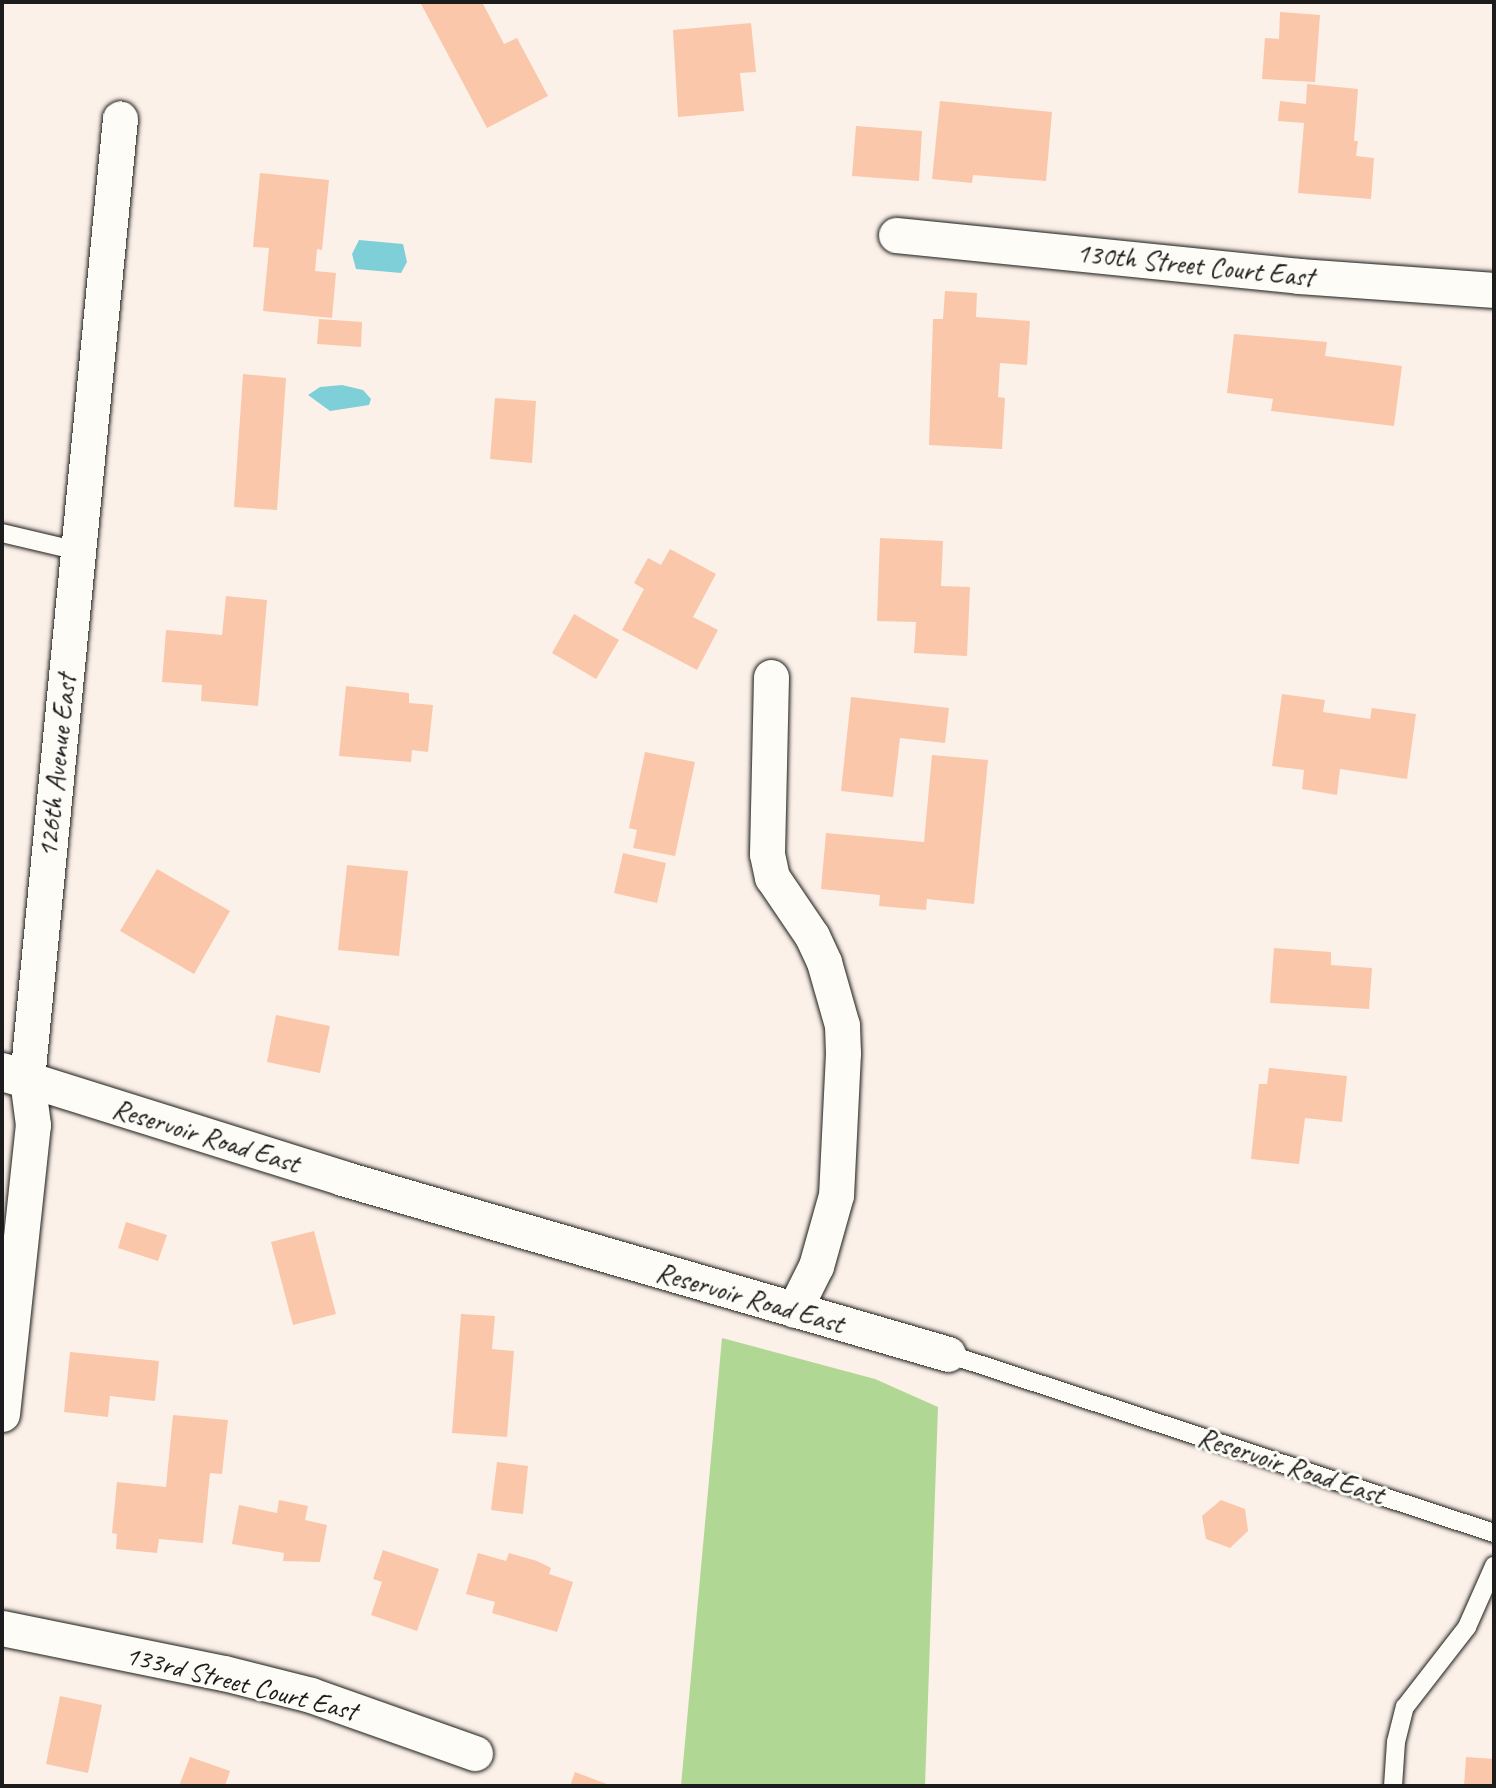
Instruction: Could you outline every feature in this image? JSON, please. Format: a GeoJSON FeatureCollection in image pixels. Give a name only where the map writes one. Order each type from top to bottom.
{"type":"FeatureCollection","features":[{"type":"Feature","properties":{"kind":"street","name":"126th Avenue East"},"geometry":{"type":"LineString","coordinates":[[2,1413],[33,1125],[14,1076],[78,551],[120,118]]}},
{"type":"Feature","properties":{"kind":"street","name":"130th Street Court East"},"geometry":{"type":"LineString","coordinates":[[896,235],[1299,276],[1494,290]]}},
{"type":"Feature","properties":{"kind":"street"},"geometry":{"type":"LineString","coordinates":[[771,677],[767,854],[772,877],[812,936],[824,962],[842,1025],[836,1195],[816,1266],[794,1310]]}},
{"type":"Feature","properties":{"kind":"street","name":"Reservoir Road East"},"geometry":{"type":"LineString","coordinates":[[14,1076],[355,1182],[948,1354]]}},
{"type":"Feature","properties":{"kind":"street","name":"133rd Street Court East"},"geometry":{"type":"LineString","coordinates":[[2,1629],[299,1692],[475,1753]]}},
{"type":"Feature","properties":{"kind":"lane"},"geometry":{"type":"LineString","coordinates":[[2,533],[78,551]]}},
{"type":"Feature","properties":{"kind":"lane","name":"Reservoir Road East"},"geometry":{"type":"LineString","coordinates":[[948,1354],[1494,1533]]}},
{"type":"Feature","properties":{"kind":"lane"},"geometry":{"type":"LineString","coordinates":[[1393,1786],[1396,1742],[1405,1707],[1467,1627],[1494,1566]]}},
{"type":"Feature","properties":{"kind":"green space"},"geometry":{"type":"Polygon","coordinates":[[[722,1338],[875,1379],[938,1407],[925,1786],[681,1786],[722,1338]]]}},
{"type":"Feature","properties":{"kind":"water"},"geometry":{"type":"Polygon","coordinates":[[[359,240],[403,244],[407,262],[401,273],[356,269],[352,254],[359,240]]]}},
{"type":"Feature","properties":{"kind":"water"},"geometry":{"type":"Polygon","coordinates":[[[342,385],[363,390],[371,399],[369,405],[330,411],[308,395],[320,387],[342,385]]]}},
{"type":"Feature","properties":{"kind":"building"},"geometry":{"type":"Polygon","coordinates":[[[420,2],[482,2],[504,44],[517,38],[548,96],[487,128],[420,2]]]}},
{"type":"Feature","properties":{"kind":"building"},"geometry":{"type":"Polygon","coordinates":[[[1280,12],[1320,15],[1315,82],[1262,79],[1265,38],[1279,39],[1280,12]]]}},
{"type":"Feature","properties":{"kind":"building"},"geometry":{"type":"Polygon","coordinates":[[[751,23],[756,72],[740,73],[744,111],[678,117],[673,30],[751,23]]]}},
{"type":"Feature","properties":{"kind":"building"},"geometry":{"type":"Polygon","coordinates":[[[1307,84],[1358,89],[1354,141],[1358,141],[1356,156],[1374,158],[1371,199],[1298,193],[1304,123],[1278,121],[1280,101],[1306,104],[1307,84]]]}},
{"type":"Feature","properties":{"kind":"building"},"geometry":{"type":"Polygon","coordinates":[[[940,101],[1052,112],[1046,181],[973,175],[972,183],[932,179],[940,101]]]}},
{"type":"Feature","properties":{"kind":"building"},"geometry":{"type":"Polygon","coordinates":[[[856,126],[922,131],[919,181],[852,176],[856,126]]]}},
{"type":"Feature","properties":{"kind":"building"},"geometry":{"type":"Polygon","coordinates":[[[260,173],[329,180],[322,250],[317,249],[315,271],[336,273],[332,318],[263,311],[269,248],[253,247],[260,173]]]}},
{"type":"Feature","properties":{"kind":"building"},"geometry":{"type":"Polygon","coordinates":[[[945,291],[977,293],[976,317],[1030,321],[1027,365],[1000,363],[998,397],[1005,398],[1002,449],[929,445],[933,319],[943,319],[945,291]]]}},
{"type":"Feature","properties":{"kind":"building"},"geometry":{"type":"Polygon","coordinates":[[[319,319],[362,322],[361,347],[317,344],[319,319]]]}},
{"type":"Feature","properties":{"kind":"building"},"geometry":{"type":"Polygon","coordinates":[[[1234,334],[1327,342],[1325,356],[1402,366],[1394,426],[1271,411],[1273,399],[1227,393],[1234,334]]]}},
{"type":"Feature","properties":{"kind":"building"},"geometry":{"type":"Polygon","coordinates":[[[243,374],[286,378],[277,510],[234,507],[243,374]]]}},
{"type":"Feature","properties":{"kind":"building"},"geometry":{"type":"Polygon","coordinates":[[[495,398],[536,401],[532,463],[490,459],[495,398]]]}},
{"type":"Feature","properties":{"kind":"building"},"geometry":{"type":"Polygon","coordinates":[[[880,538],[943,541],[941,586],[970,587],[967,656],[914,653],[916,622],[877,621],[880,538]]]}},
{"type":"Feature","properties":{"kind":"building"},"geometry":{"type":"Polygon","coordinates":[[[670,549],[716,574],[693,617],[718,630],[697,670],[622,630],[644,589],[634,583],[648,558],[661,565],[670,549]]]}},
{"type":"Feature","properties":{"kind":"building"},"geometry":{"type":"Polygon","coordinates":[[[226,596],[267,600],[258,706],[201,701],[202,685],[162,682],[166,630],[222,635],[226,596]]]}},
{"type":"Feature","properties":{"kind":"building"},"geometry":{"type":"Polygon","coordinates":[[[574,614],[619,640],[596,679],[552,653],[574,614]]]}},
{"type":"Feature","properties":{"kind":"building"},"geometry":{"type":"Polygon","coordinates":[[[346,686],[409,693],[409,703],[433,705],[428,752],[412,750],[411,762],[339,756],[346,686]]]}},
{"type":"Feature","properties":{"kind":"building"},"geometry":{"type":"Polygon","coordinates":[[[1282,694],[1325,700],[1323,712],[1370,719],[1372,708],[1416,714],[1407,779],[1340,769],[1337,795],[1302,789],[1304,770],[1272,766],[1282,694]]]}},
{"type":"Feature","properties":{"kind":"building"},"geometry":{"type":"Polygon","coordinates":[[[851,697],[949,708],[945,743],[900,738],[893,797],[841,791],[851,697]]]}},
{"type":"Feature","properties":{"kind":"building"},"geometry":{"type":"Polygon","coordinates":[[[645,752],[695,762],[675,856],[633,848],[637,830],[629,828],[645,752]]]}},
{"type":"Feature","properties":{"kind":"building"},"geometry":{"type":"Polygon","coordinates":[[[932,755],[988,760],[974,904],[927,899],[926,910],[879,906],[880,895],[821,889],[826,833],[924,842],[932,755]]]}},
{"type":"Feature","properties":{"kind":"building"},"geometry":{"type":"Polygon","coordinates":[[[623,853],[666,863],[657,903],[614,893],[623,853]]]}},
{"type":"Feature","properties":{"kind":"building"},"geometry":{"type":"Polygon","coordinates":[[[347,865],[408,871],[399,956],[338,950],[347,865]]]}},
{"type":"Feature","properties":{"kind":"building"},"geometry":{"type":"Polygon","coordinates":[[[157,869],[230,911],[194,974],[120,931],[157,869]]]}},
{"type":"Feature","properties":{"kind":"building"},"geometry":{"type":"Polygon","coordinates":[[[1274,948],[1331,952],[1331,965],[1372,968],[1369,1009],[1270,1003],[1274,948]]]}},
{"type":"Feature","properties":{"kind":"building"},"geometry":{"type":"Polygon","coordinates":[[[276,1015],[330,1026],[320,1073],[267,1062],[276,1015]]]}},
{"type":"Feature","properties":{"kind":"building"},"geometry":{"type":"Polygon","coordinates":[[[1269,1068],[1347,1076],[1342,1122],[1305,1118],[1299,1164],[1251,1159],[1259,1084],[1267,1084],[1269,1068]]]}},
{"type":"Feature","properties":{"kind":"building"},"geometry":{"type":"Polygon","coordinates":[[[126,1222],[167,1235],[158,1261],[118,1248],[126,1222]]]}},
{"type":"Feature","properties":{"kind":"building"},"geometry":{"type":"Polygon","coordinates":[[[314,1231],[336,1314],[293,1325],[271,1242],[314,1231]]]}},
{"type":"Feature","properties":{"kind":"building"},"geometry":{"type":"Polygon","coordinates":[[[461,1314],[495,1316],[492,1349],[514,1351],[507,1437],[452,1433],[461,1314]]]}},
{"type":"Feature","properties":{"kind":"building"},"geometry":{"type":"Polygon","coordinates":[[[70,1352],[159,1361],[155,1401],[110,1396],[108,1417],[64,1412],[70,1352]]]}},
{"type":"Feature","properties":{"kind":"building"},"geometry":{"type":"Polygon","coordinates":[[[173,1415],[228,1420],[222,1474],[210,1473],[203,1543],[159,1539],[157,1553],[116,1549],[117,1534],[112,1533],[117,1482],[166,1487],[173,1415]]]}},
{"type":"Feature","properties":{"kind":"building"},"geometry":{"type":"Polygon","coordinates":[[[497,1462],[528,1466],[523,1514],[491,1510],[497,1462]]]}},
{"type":"Feature","properties":{"kind":"building"},"geometry":{"type":"Polygon","coordinates":[[[279,1500],[308,1506],[305,1520],[327,1525],[320,1562],[283,1561],[284,1553],[232,1544],[239,1505],[277,1513],[279,1500]]]}},
{"type":"Feature","properties":{"kind":"building"},"geometry":{"type":"Polygon","coordinates":[[[1221,1500],[1245,1509],[1248,1531],[1230,1548],[1206,1539],[1202,1516],[1221,1500]]]}},
{"type":"Feature","properties":{"kind":"building"},"geometry":{"type":"Polygon","coordinates":[[[383,1550],[439,1569],[417,1631],[371,1615],[382,1582],[373,1579],[383,1550]]]}},
{"type":"Feature","properties":{"kind":"building"},"geometry":{"type":"Polygon","coordinates":[[[478,1553],[506,1561],[509,1553],[537,1561],[551,1568],[549,1574],[573,1582],[557,1632],[492,1613],[495,1602],[466,1594],[478,1553]]]}},
{"type":"Feature","properties":{"kind":"building"},"geometry":{"type":"Polygon","coordinates":[[[60,1696],[102,1705],[88,1773],[46,1764],[60,1696]]]}},
{"type":"Feature","properties":{"kind":"building"},"geometry":{"type":"Polygon","coordinates":[[[190,1757],[230,1771],[225,1786],[179,1786],[190,1757]]]}},
{"type":"Feature","properties":{"kind":"building"},"geometry":{"type":"Polygon","coordinates":[[[1466,1757],[1494,1759],[1494,1786],[1464,1786],[1466,1757]]]}},
{"type":"Feature","properties":{"kind":"building"},"geometry":{"type":"Polygon","coordinates":[[[575,1772],[612,1786],[570,1786],[575,1772]]]}}]}
